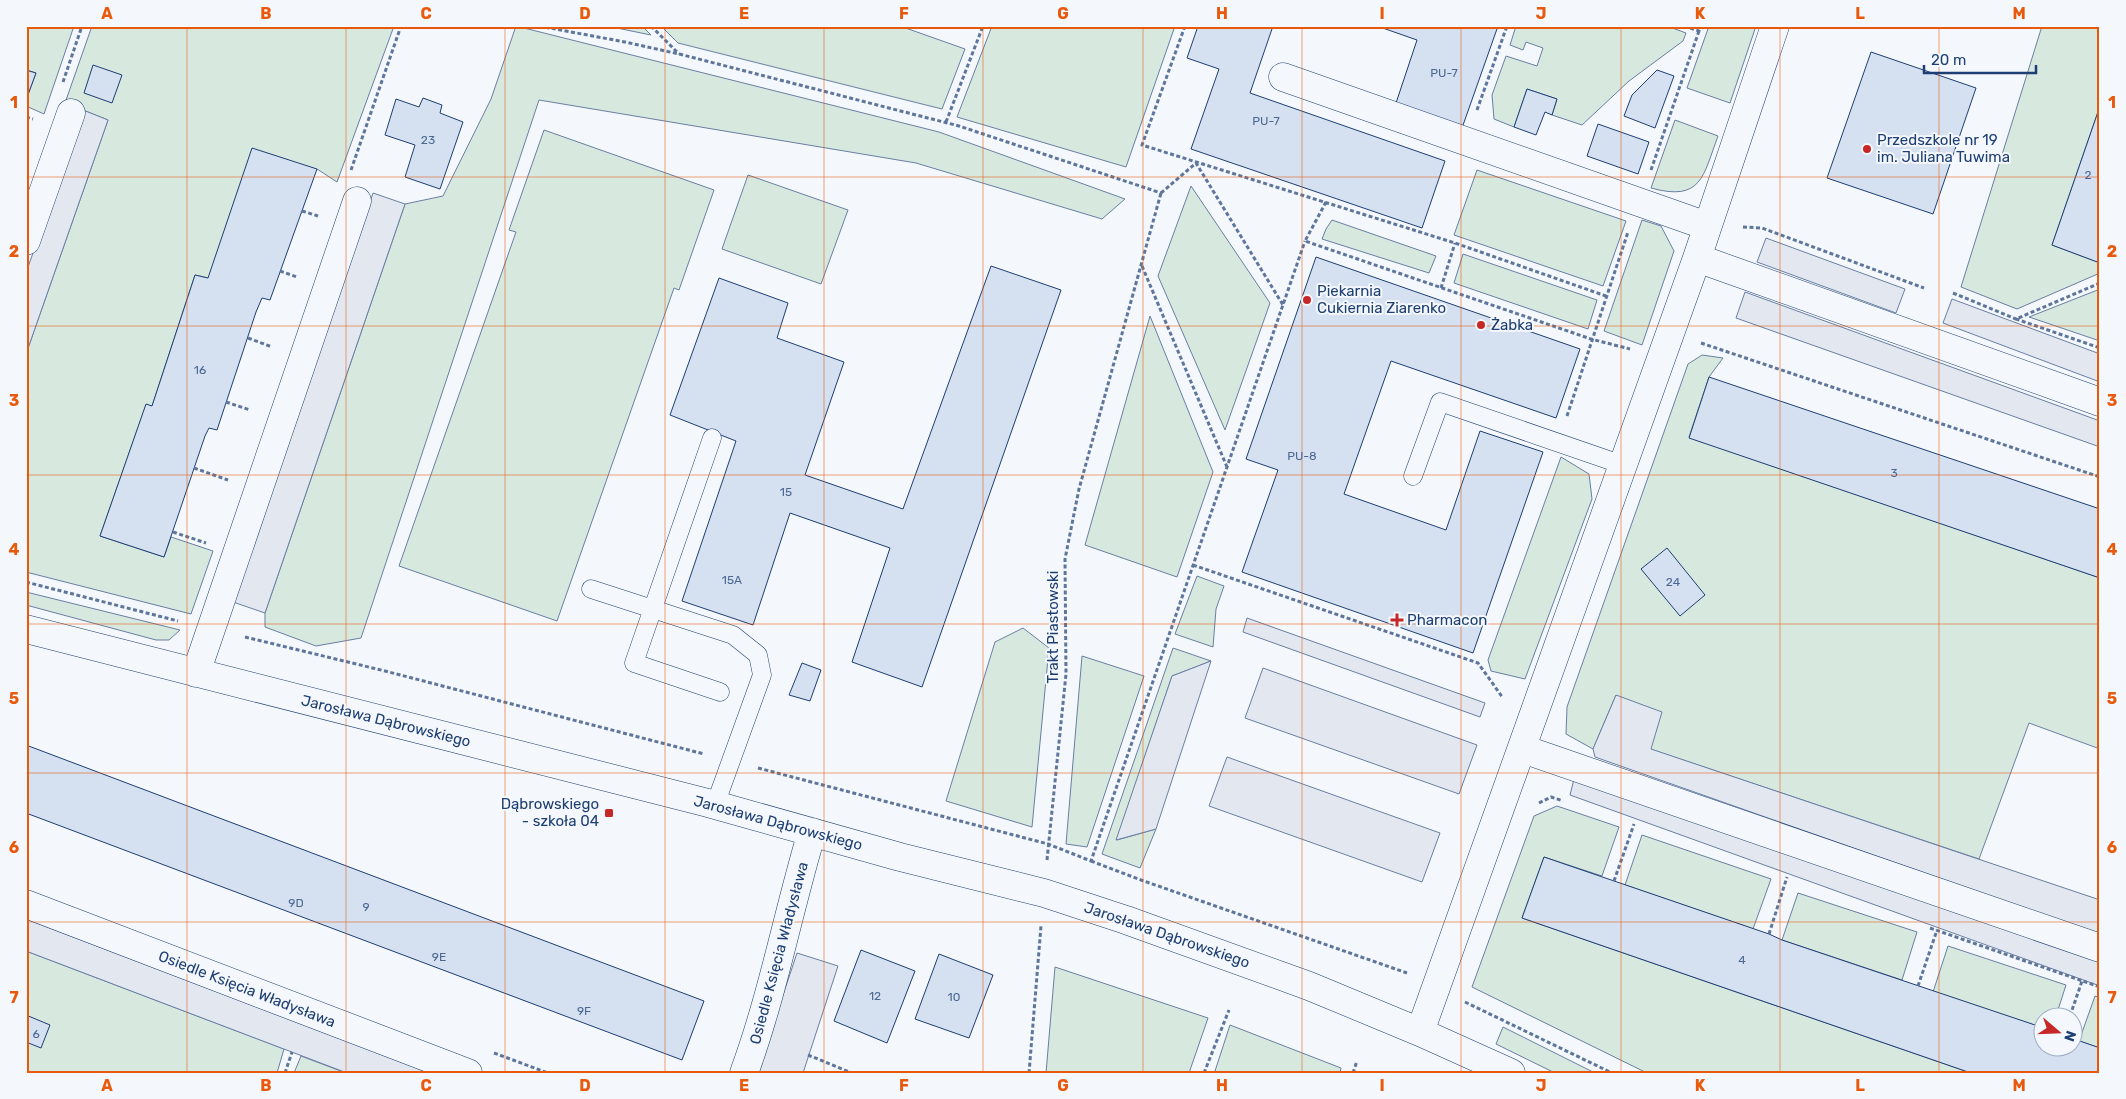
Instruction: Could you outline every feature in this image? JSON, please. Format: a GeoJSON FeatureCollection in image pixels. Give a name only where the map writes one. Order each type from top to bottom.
{"type":"FeatureCollection","features":[{"type":"Feature","properties":{"kind":"street"},"geometry":{"type":"LineString","coordinates":[[1420,1032],[1697,258],[1775,26]]}},
{"type":"Feature","properties":{"kind":"street"},"geometry":{"type":"LineString","coordinates":[[1283,77],[1707,226]]}},
{"type":"Feature","properties":{"kind":"street"},"geometry":{"type":"LineString","coordinates":[[26,241],[71,113]]}},
{"type":"Feature","properties":{"kind":"street"},"geometry":{"type":"LineString","coordinates":[[196,673],[357,201]]}},
{"type":"Feature","properties":{"kind":"street"},"geometry":{"type":"LineString","coordinates":[[1697,258],[2100,402]]}},
{"type":"Feature","properties":{"kind":"street","name":"Jarosława Dąbrowskiego"},"geometry":{"type":"LineString","coordinates":[[26,629],[715,805],[900,857],[1044,893],[1126,920],[1291,980],[1420,1032],[1511,1073]]}},
{"type":"Feature","properties":{"kind":"street"},"geometry":{"type":"LineString","coordinates":[[1522,749],[2100,948]]}},
{"type":"Feature","properties":{"kind":"street","name":"Osiedle Księcia Władysława"},"geometry":{"type":"LineString","coordinates":[[744,1073],[771,987],[812,832]]}},
{"type":"Feature","properties":{"kind":"street","name":"Osiedle Księcia Władysława"},"geometry":{"type":"LineString","coordinates":[[26,904],[468,1073]]}},
{"type":"Feature","properties":{"kind":"lane"},"geometry":{"type":"LineString","coordinates":[[1413,476],[1440,402],[1623,466]]}},
{"type":"Feature","properties":{"kind":"lane"},"geometry":{"type":"LineString","coordinates":[[712,438],[634,663],[720,692]]}},
{"type":"Feature","properties":{"kind":"lane"},"geometry":{"type":"LineString","coordinates":[[591,589],[733,635],[758,654],[762,675],[715,805]]}},
{"type":"Feature","properties":{"kind":"path"},"geometry":{"type":"LineString","coordinates":[[357,201],[348,179],[401,26]]}},
{"type":"Feature","properties":{"kind":"path"},"geometry":{"type":"LineString","coordinates":[[539,26],[679,54],[946,122],[1161,193],[1196,163]]}},
{"type":"Feature","properties":{"kind":"path"},"geometry":{"type":"LineString","coordinates":[[651,26],[679,54]]}},
{"type":"Feature","properties":{"kind":"path"},"geometry":{"type":"LineString","coordinates":[[946,122],[983,26]]}},
{"type":"Feature","properties":{"kind":"path"},"geometry":{"type":"LineString","coordinates":[[1185,26],[1142,145],[1455,243],[1606,296]]}},
{"type":"Feature","properties":{"kind":"path"},"geometry":{"type":"LineString","coordinates":[[1475,116],[1507,26]]}},
{"type":"Feature","properties":{"kind":"path"},"geometry":{"type":"LineString","coordinates":[[1684,26],[1699,31]]}},
{"type":"Feature","properties":{"kind":"path"},"geometry":{"type":"LineString","coordinates":[[1648,177],[1701,26]]}},
{"type":"Feature","properties":{"kind":"path"},"geometry":{"type":"LineString","coordinates":[[1196,163],[1283,305]]}},
{"type":"Feature","properties":{"kind":"path","name":"Trakt Piastowski"},"geometry":{"type":"LineString","coordinates":[[1029,1073],[1048,844],[1066,674],[1065,559],[1079,489],[1161,193]]}},
{"type":"Feature","properties":{"kind":"path"},"geometry":{"type":"LineString","coordinates":[[1091,861],[1305,241],[1326,202]]}},
{"type":"Feature","properties":{"kind":"path"},"geometry":{"type":"LineString","coordinates":[[1739,227],[1762,228],[1924,288]]}},
{"type":"Feature","properties":{"kind":"path"},"geometry":{"type":"LineString","coordinates":[[1565,421],[1629,228]]}},
{"type":"Feature","properties":{"kind":"path"},"geometry":{"type":"LineString","coordinates":[[1305,241],[1591,339],[1632,350]]}},
{"type":"Feature","properties":{"kind":"path"},"geometry":{"type":"LineString","coordinates":[[1441,288],[1455,243]]}},
{"type":"Feature","properties":{"kind":"path"},"geometry":{"type":"LineString","coordinates":[[1142,265],[1227,468]]}},
{"type":"Feature","properties":{"kind":"path"},"geometry":{"type":"LineString","coordinates":[[2016,319],[2100,283]]}},
{"type":"Feature","properties":{"kind":"path"},"geometry":{"type":"LineString","coordinates":[[1952,293],[2016,319],[2100,348]]}},
{"type":"Feature","properties":{"kind":"path"},"geometry":{"type":"LineString","coordinates":[[248,338],[279,349]]}},
{"type":"Feature","properties":{"kind":"path"},"geometry":{"type":"LineString","coordinates":[[1701,342],[2100,477]]}},
{"type":"Feature","properties":{"kind":"path"},"geometry":{"type":"LineString","coordinates":[[226,402],[257,413]]}},
{"type":"Feature","properties":{"kind":"path"},"geometry":{"type":"LineString","coordinates":[[194,468],[231,481]]}},
{"type":"Feature","properties":{"kind":"path"},"geometry":{"type":"LineString","coordinates":[[173,532],[209,544]]}},
{"type":"Feature","properties":{"kind":"path"},"geometry":{"type":"LineString","coordinates":[[1193,565],[1478,663],[1505,700]]}},
{"type":"Feature","properties":{"kind":"path"},"geometry":{"type":"LineString","coordinates":[[26,582],[182,622]]}},
{"type":"Feature","properties":{"kind":"path"},"geometry":{"type":"LineString","coordinates":[[242,636],[385,671],[1048,844],[1140,880],[1413,975]]}},
{"type":"Feature","properties":{"kind":"path"},"geometry":{"type":"LineString","coordinates":[[1536,805],[1551,797],[1569,803]]}},
{"type":"Feature","properties":{"kind":"path"},"geometry":{"type":"LineString","coordinates":[[1625,821],[1641,826]]}},
{"type":"Feature","properties":{"kind":"path"},"geometry":{"type":"LineString","coordinates":[[1614,881],[1634,824]]}},
{"type":"Feature","properties":{"kind":"path"},"geometry":{"type":"LineString","coordinates":[[1778,874],[1796,881]]}},
{"type":"Feature","properties":{"kind":"path"},"geometry":{"type":"LineString","coordinates":[[1769,934],[1787,877]]}},
{"type":"Feature","properties":{"kind":"path"},"geometry":{"type":"LineString","coordinates":[[1928,927],[2100,987]]}},
{"type":"Feature","properties":{"kind":"path"},"geometry":{"type":"LineString","coordinates":[[1918,986],[1937,930]]}},
{"type":"Feature","properties":{"kind":"path"},"geometry":{"type":"LineString","coordinates":[[2073,1006],[2082,981]]}},
{"type":"Feature","properties":{"kind":"path"},"geometry":{"type":"LineString","coordinates":[[1459,999],[1612,1073]]}},
{"type":"Feature","properties":{"kind":"path"},"geometry":{"type":"LineString","coordinates":[[1204,1073],[1229,1010]]}},
{"type":"Feature","properties":{"kind":"path"},"geometry":{"type":"LineString","coordinates":[[285,1073],[292,1052]]}},
{"type":"Feature","properties":{"kind":"path"},"geometry":{"type":"LineString","coordinates":[[808,1055],[852,1073]]}},
{"type":"Feature","properties":{"kind":"path"},"geometry":{"type":"LineString","coordinates":[[1353,1073],[1357,1061]]}},
{"type":"Feature","properties":{"kind":"shaded area"},"geometry":{"type":"Polygon","coordinates":[[[26,26],[74,26],[44,114],[26,106],[26,100],[36,73],[26,70],[26,26]]]}},
{"type":"Feature","properties":{"kind":"shaded area"},"geometry":{"type":"Polygon","coordinates":[[[92,26],[394,26],[337,182],[317,169],[208,278],[195,275],[152,406],[146,405],[100,536],[164,557],[171,537],[213,551],[191,614],[26,572],[26,354],[108,120],[65,103],[92,26]]]}},
{"type":"Feature","properties":{"kind":"shaded area"},"geometry":{"type":"Polygon","coordinates":[[[516,26],[939,132],[1125,199],[1102,219],[916,163],[539,100],[361,638],[316,646],[265,627],[265,613],[405,204],[443,196],[491,99],[516,26]]]}},
{"type":"Feature","properties":{"kind":"shaded area"},"geometry":{"type":"Polygon","coordinates":[[[607,26],[642,26],[651,35],[607,26]]]}},
{"type":"Feature","properties":{"kind":"shaded area"},"geometry":{"type":"Polygon","coordinates":[[[661,26],[900,26],[965,49],[942,109],[678,43],[661,26]]]}},
{"type":"Feature","properties":{"kind":"shaded area"},"geometry":{"type":"Polygon","coordinates":[[[992,26],[1175,26],[1126,167],[957,117],[992,26]]]}},
{"type":"Feature","properties":{"kind":"shaded area"},"geometry":{"type":"Polygon","coordinates":[[[1516,26],[1667,26],[1686,33],[1683,41],[1629,81],[1582,125],[1552,115],[1557,99],[1527,89],[1514,127],[1494,119],[1492,95],[1506,56],[1537,66],[1543,48],[1526,42],[1523,50],[1510,45],[1516,26]]]}},
{"type":"Feature","properties":{"kind":"shaded area"},"geometry":{"type":"Polygon","coordinates":[[[1709,26],[1756,26],[1730,103],[1687,88],[1709,26]]]}},
{"type":"Feature","properties":{"kind":"shaded area"},"geometry":{"type":"Polygon","coordinates":[[[2042,26],[2100,26],[2100,106],[2052,245],[2100,263],[2100,273],[2017,309],[1961,287],[2042,26]]]}},
{"type":"Feature","properties":{"kind":"shaded area"},"geometry":{"type":"Polygon","coordinates":[[[83,110],[108,120],[26,354],[26,273],[83,110]]]}},
{"type":"Feature","properties":{"kind":"shaded area"},"geometry":{"type":"Polygon","coordinates":[[[1675,120],[1718,136],[1704,174],[1691,188],[1681,191],[1668,191],[1651,188],[1675,120]]]}},
{"type":"Feature","properties":{"kind":"shaded area"},"geometry":{"type":"Polygon","coordinates":[[[544,130],[714,190],[679,290],[674,288],[557,621],[399,566],[516,232],[509,230],[544,130]]]}},
{"type":"Feature","properties":{"kind":"shaded area"},"geometry":{"type":"Polygon","coordinates":[[[1477,170],[1626,221],[1603,286],[1454,235],[1477,170]]]}},
{"type":"Feature","properties":{"kind":"shaded area"},"geometry":{"type":"Polygon","coordinates":[[[748,175],[848,210],[821,284],[722,249],[748,175]]]}},
{"type":"Feature","properties":{"kind":"shaded area"},"geometry":{"type":"Polygon","coordinates":[[[1191,186],[1270,303],[1225,430],[1158,276],[1191,186]]]}},
{"type":"Feature","properties":{"kind":"shaded area"},"geometry":{"type":"Polygon","coordinates":[[[373,193],[405,204],[265,613],[233,602],[373,193]]]}},
{"type":"Feature","properties":{"kind":"shaded area"},"geometry":{"type":"Polygon","coordinates":[[[1332,220],[1436,256],[1429,273],[1322,239],[1332,220]]]}},
{"type":"Feature","properties":{"kind":"shaded area"},"geometry":{"type":"Polygon","coordinates":[[[1642,220],[1661,226],[1674,251],[1642,345],[1604,331],[1642,220]]]}},
{"type":"Feature","properties":{"kind":"shaded area"},"geometry":{"type":"Polygon","coordinates":[[[1766,238],[1905,289],[1896,313],[1757,262],[1766,238]]]}},
{"type":"Feature","properties":{"kind":"shaded area"},"geometry":{"type":"Polygon","coordinates":[[[1463,254],[1597,300],[1588,329],[1454,283],[1463,254]]]}},
{"type":"Feature","properties":{"kind":"shaded area"},"geometry":{"type":"Polygon","coordinates":[[[2100,289],[2100,341],[2029,317],[2100,289]]]}},
{"type":"Feature","properties":{"kind":"shaded area"},"geometry":{"type":"Polygon","coordinates":[[[1745,292],[2100,421],[2100,447],[1736,318],[1745,292]]]}},
{"type":"Feature","properties":{"kind":"shaded area"},"geometry":{"type":"Polygon","coordinates":[[[1952,299],[2100,354],[2100,382],[1943,323],[1952,299]]]}},
{"type":"Feature","properties":{"kind":"shaded area"},"geometry":{"type":"Polygon","coordinates":[[[1150,316],[1213,472],[1177,577],[1085,545],[1150,316]]]}},
{"type":"Feature","properties":{"kind":"shaded area"},"geometry":{"type":"Polygon","coordinates":[[[1702,355],[1723,358],[1709,377],[1689,437],[2100,578],[2100,749],[2029,723],[1979,859],[1650,749],[1616,695],[1593,749],[1566,734],[1567,707],[1688,364],[1702,355]]]}},
{"type":"Feature","properties":{"kind":"shaded area"},"geometry":{"type":"Polygon","coordinates":[[[1561,457],[1589,474],[1592,499],[1525,679],[1491,671],[1488,660],[1561,457]]]}},
{"type":"Feature","properties":{"kind":"shaded area"},"geometry":{"type":"Polygon","coordinates":[[[1197,576],[1224,586],[1216,609],[1213,647],[1175,634],[1197,576]]]}},
{"type":"Feature","properties":{"kind":"shaded area"},"geometry":{"type":"Polygon","coordinates":[[[26,592],[180,630],[169,640],[156,640],[26,605],[26,592]]]}},
{"type":"Feature","properties":{"kind":"shaded area"},"geometry":{"type":"Polygon","coordinates":[[[1247,618],[1485,703],[1480,717],[1243,632],[1247,618]]]}},
{"type":"Feature","properties":{"kind":"shaded area"},"geometry":{"type":"Polygon","coordinates":[[[1023,628],[1049,648],[1032,827],[946,801],[995,642],[1023,628]]]}},
{"type":"Feature","properties":{"kind":"shaded area"},"geometry":{"type":"Polygon","coordinates":[[[1173,648],[1211,661],[1172,676],[1117,840],[1156,829],[1140,868],[1102,854],[1173,648]]]}},
{"type":"Feature","properties":{"kind":"shaded area"},"geometry":{"type":"Polygon","coordinates":[[[1082,656],[1144,676],[1087,847],[1066,844],[1082,656]]]}},
{"type":"Feature","properties":{"kind":"shaded area"},"geometry":{"type":"Polygon","coordinates":[[[1211,661],[1156,829],[1116,840],[1172,676],[1211,661]]]}},
{"type":"Feature","properties":{"kind":"shaded area"},"geometry":{"type":"Polygon","coordinates":[[[1263,668],[1477,745],[1459,794],[1245,718],[1263,668]]]}},
{"type":"Feature","properties":{"kind":"shaded area"},"geometry":{"type":"Polygon","coordinates":[[[1616,695],[1662,712],[1651,749],[2100,900],[2100,935],[1595,757],[1593,749],[1616,695]]]}},
{"type":"Feature","properties":{"kind":"shaded area"},"geometry":{"type":"Polygon","coordinates":[[[1227,757],[1440,833],[1422,882],[1209,806],[1227,757]]]}},
{"type":"Feature","properties":{"kind":"shaded area"},"geometry":{"type":"Polygon","coordinates":[[[1574,779],[2100,959],[2100,986],[1570,795],[1574,779]]]}},
{"type":"Feature","properties":{"kind":"shaded area"},"geometry":{"type":"Polygon","coordinates":[[[1557,806],[1619,827],[1602,876],[1544,857],[1522,918],[1971,1073],[1647,1073],[1472,987],[1534,816],[1557,806]]]}},
{"type":"Feature","properties":{"kind":"shaded area"},"geometry":{"type":"Polygon","coordinates":[[[1642,835],[1771,879],[1753,929],[1625,885],[1642,835]]]}},
{"type":"Feature","properties":{"kind":"shaded area"},"geometry":{"type":"Polygon","coordinates":[[[1798,893],[1917,932],[1902,980],[1782,940],[1798,893]]]}},
{"type":"Feature","properties":{"kind":"shaded area"},"geometry":{"type":"Polygon","coordinates":[[[26,919],[430,1073],[347,1073],[26,951],[26,919]]]}},
{"type":"Feature","properties":{"kind":"shaded area"},"geometry":{"type":"Polygon","coordinates":[[[1948,946],[2066,985],[2059,1006],[2034,1006],[2034,1025],[1933,992],[1948,946]]]}},
{"type":"Feature","properties":{"kind":"shaded area"},"geometry":{"type":"Polygon","coordinates":[[[26,951],[284,1049],[277,1073],[26,1073],[26,951]]]}},
{"type":"Feature","properties":{"kind":"shaded area"},"geometry":{"type":"Polygon","coordinates":[[[797,953],[838,966],[803,1073],[757,1073],[797,953]]]}},
{"type":"Feature","properties":{"kind":"shaded area"},"geometry":{"type":"Polygon","coordinates":[[[1055,967],[1208,1018],[1189,1073],[1046,1073],[1055,967]]]}},
{"type":"Feature","properties":{"kind":"shaded area"},"geometry":{"type":"Polygon","coordinates":[[[2095,996],[2100,998],[2100,1048],[2084,1043],[2084,1027],[2095,996]]]}},
{"type":"Feature","properties":{"kind":"shaded area"},"geometry":{"type":"Polygon","coordinates":[[[1230,1025],[1341,1068],[1340,1073],[1220,1073],[1215,1071],[1230,1025]]]}},
{"type":"Feature","properties":{"kind":"shaded area"},"geometry":{"type":"Polygon","coordinates":[[[1503,1027],[1595,1073],[1555,1073],[1496,1044],[1503,1027]]]}},
{"type":"Feature","properties":{"kind":"shaded area"},"geometry":{"type":"Polygon","coordinates":[[[301,1056],[346,1073],[294,1073],[301,1056]]]}},
{"type":"Feature","properties":{"kind":"building"},"geometry":{"type":"Polygon","coordinates":[[[1198,26],[1273,26],[1250,93],[1445,161],[1422,228],[1191,149],[1219,69],[1187,58],[1198,26]]]}},
{"type":"Feature","properties":{"kind":"building"},"geometry":{"type":"Polygon","coordinates":[[[1377,26],[1498,26],[1462,128],[1395,106],[1417,40],[1377,26]]]}},
{"type":"Feature","properties":{"kind":"building"},"geometry":{"type":"Polygon","coordinates":[[[1871,52],[1976,88],[1933,214],[1827,178],[1871,52]]]}},
{"type":"Feature","properties":{"kind":"building"},"geometry":{"type":"Polygon","coordinates":[[[93,65],[122,75],[112,103],[84,93],[93,65]]]}},
{"type":"Feature","properties":{"kind":"building"},"geometry":{"type":"Polygon","coordinates":[[[26,70],[36,73],[26,100],[26,70]]]}},
{"type":"Feature","properties":{"kind":"building"},"geometry":{"type":"Polygon","coordinates":[[[1657,70],[1674,76],[1655,128],[1624,116],[1632,95],[1657,70]]]}},
{"type":"Feature","properties":{"kind":"building"},"geometry":{"type":"Polygon","coordinates":[[[1527,89],[1557,99],[1552,115],[1545,112],[1536,135],[1514,127],[1527,89]]]}},
{"type":"Feature","properties":{"kind":"building"},"geometry":{"type":"Polygon","coordinates":[[[423,98],[442,105],[440,113],[463,122],[440,189],[405,177],[415,145],[385,135],[396,99],[419,107],[423,98]]]}},
{"type":"Feature","properties":{"kind":"building"},"geometry":{"type":"Polygon","coordinates":[[[2100,106],[2100,263],[2052,245],[2100,106]]]}},
{"type":"Feature","properties":{"kind":"building"},"geometry":{"type":"Polygon","coordinates":[[[1598,124],[1649,142],[1638,174],[1587,156],[1598,124]]]}},
{"type":"Feature","properties":{"kind":"building"},"geometry":{"type":"Polygon","coordinates":[[[252,148],[317,169],[270,300],[262,298],[256,312],[217,430],[209,428],[205,436],[164,557],[100,536],[146,404],[152,406],[195,275],[208,278],[252,148]]]}},
{"type":"Feature","properties":{"kind":"building"},"geometry":{"type":"Polygon","coordinates":[[[1316,257],[1580,349],[1556,418],[1391,361],[1344,494],[1446,530],[1480,431],[1543,452],[1473,653],[1242,572],[1278,470],[1246,459],[1316,257]]]}},
{"type":"Feature","properties":{"kind":"building"},"geometry":{"type":"Polygon","coordinates":[[[991,266],[1061,290],[922,687],[852,662],[890,548],[790,513],[753,625],[682,601],[736,441],[670,415],[719,278],[788,303],[777,338],[844,362],[805,475],[903,509],[991,266]]]}},
{"type":"Feature","properties":{"kind":"building"},"geometry":{"type":"Polygon","coordinates":[[[1709,377],[2100,509],[2100,578],[1689,438],[1709,377]]]}},
{"type":"Feature","properties":{"kind":"building"},"geometry":{"type":"Polygon","coordinates":[[[1667,548],[1705,595],[1680,616],[1641,569],[1667,548]]]}},
{"type":"Feature","properties":{"kind":"building"},"geometry":{"type":"Polygon","coordinates":[[[802,663],[821,670],[810,701],[789,695],[802,663]]]}},
{"type":"Feature","properties":{"kind":"building"},"geometry":{"type":"Polygon","coordinates":[[[26,745],[704,1001],[682,1060],[26,813],[26,745]]]}},
{"type":"Feature","properties":{"kind":"building"},"geometry":{"type":"Polygon","coordinates":[[[1544,857],[2034,1025],[2034,1056],[2084,1056],[2084,1042],[2100,1048],[2100,1073],[1971,1073],[1522,918],[1544,857]]]}},
{"type":"Feature","properties":{"kind":"building"},"geometry":{"type":"Polygon","coordinates":[[[861,950],[915,971],[887,1043],[834,1021],[861,950]]]}},
{"type":"Feature","properties":{"kind":"building"},"geometry":{"type":"Polygon","coordinates":[[[939,954],[993,975],[969,1038],[915,1019],[939,954]]]}},
{"type":"Feature","properties":{"kind":"building"},"geometry":{"type":"Polygon","coordinates":[[[26,1015],[50,1025],[41,1048],[26,1042],[26,1015]]]}},
{"type":"Feature","properties":{"kind":"place","name":"Przedszkole nr 19 im. Juliana Tuwima"},"geometry":{"type":"Point","coordinates":[1867,149]}},
{"type":"Feature","properties":{"kind":"place","name":"Piekarnia Cukiernia Ziarenko"},"geometry":{"type":"Point","coordinates":[1307,300]}},
{"type":"Feature","properties":{"kind":"place","name":"Żabka"},"geometry":{"type":"Point","coordinates":[1481,325]}},
{"type":"Feature","properties":{"kind":"place","name":"Pharmacon"},"geometry":{"type":"Point","coordinates":[1397,620]}},
{"type":"Feature","properties":{"kind":"place","name":"Dąbrowskiego - szkoła 04"},"geometry":{"type":"Point","coordinates":[609,813]}}]}
